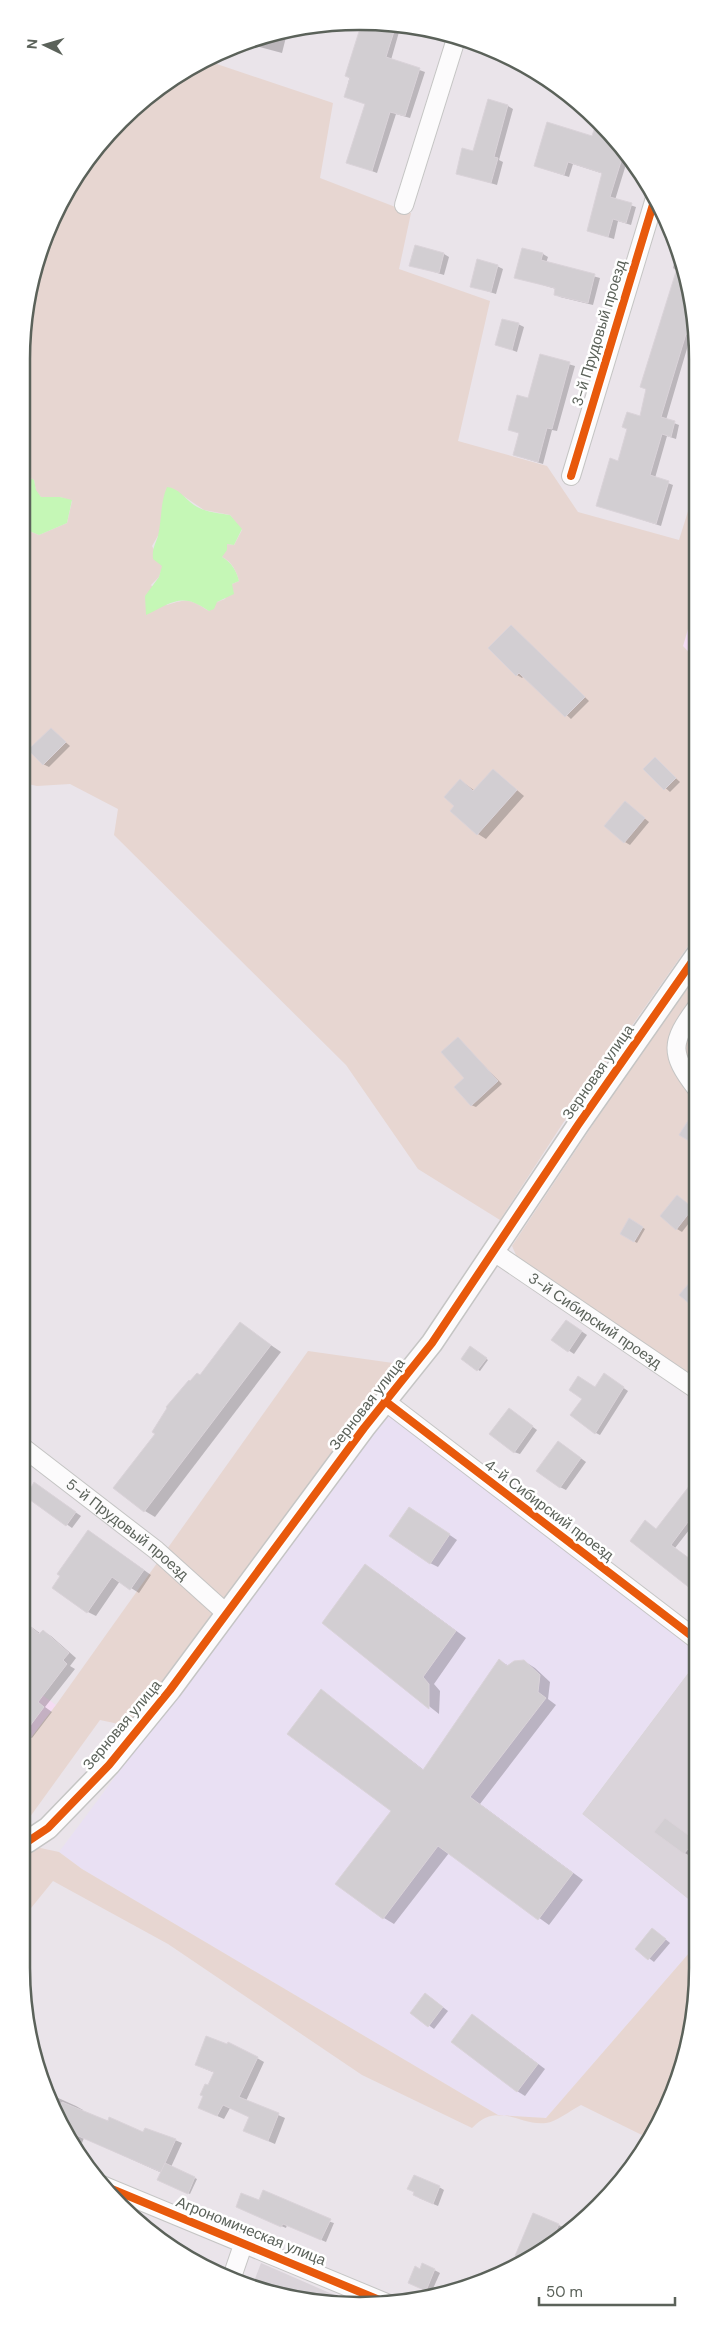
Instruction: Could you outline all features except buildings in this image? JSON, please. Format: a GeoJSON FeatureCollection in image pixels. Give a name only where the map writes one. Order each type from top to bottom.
{"type":"FeatureCollection","features":[{"type":"Feature","properties":{"kind":"street"},"geometry":{"type":"LineString","coordinates":[[404,205],[454,44]]}},
{"type":"Feature","properties":{"kind":"street","name":"3-й Прудовый проезд"},"geometry":{"type":"LineString","coordinates":[[571,476],[652,208]]}},
{"type":"Feature","properties":{"kind":"street","name":"Зерновая улица"},"geometry":{"type":"LineString","coordinates":[[30,1840],[48,1828],[109,1766],[136,1735],[384,1401],[432,1343],[578,1125],[689,968]]}},
{"type":"Feature","properties":{"kind":"street"},"geometry":{"type":"LineString","coordinates":[[689,1018],[680,1030],[675,1046],[678,1061],[689,1078]]}},
{"type":"Feature","properties":{"kind":"street","name":"3-й Сибирский проезд"},"geometry":{"type":"LineString","coordinates":[[494,1252],[689,1385]]}},
{"type":"Feature","properties":{"kind":"street","name":"4-й Сибирский проезд"},"geometry":{"type":"LineString","coordinates":[[384,1401],[689,1634]]}},
{"type":"Feature","properties":{"kind":"street","name":"5-й Прудовый проезд"},"geometry":{"type":"LineString","coordinates":[[30,1451],[156,1550],[227,1614]]}},
{"type":"Feature","properties":{"kind":"street","name":"Агрономическая улица"},"geometry":{"type":"LineString","coordinates":[[119,2192],[244,2242],[371,2296]]}},
{"type":"Feature","properties":{"kind":"street"},"geometry":{"type":"LineString","coordinates":[[234,2272],[244,2242]]}},
{"type":"Feature","properties":{"kind":"shaded area"},"geometry":{"type":"Polygon","coordinates":[[[215,63],[333,103],[320,178],[411,213],[399,269],[490,301],[458,441],[547,466],[578,512],[679,540],[689,508],[689,626],[683,646],[689,652],[689,945],[563,1123],[500,1220],[418,1169],[346,1065],[114,835],[118,809],[70,784],[37,786],[30,784],[30,531],[39,535],[67,523],[72,501],[60,497],[41,497],[36,491],[34,480],[30,478],[31,338],[36,295],[55,233],[74,195],[112,142],[159,98],[195,74],[215,63]],[[182,495],[152,546],[163,566],[159,577],[151,585],[167,605],[179,601],[189,601],[209,611],[217,602],[225,599],[232,584],[239,581],[233,567],[222,557],[227,544],[234,545],[242,530],[230,515],[204,510],[182,495]]]}},
{"type":"Feature","properties":{"kind":"shaded area"},"geometry":{"type":"Polygon","coordinates":[[[30,478],[34,480],[36,490],[41,497],[60,497],[72,500],[67,523],[39,535],[30,531],[30,478]]]}},
{"type":"Feature","properties":{"kind":"shaded area"},"geometry":{"type":"Polygon","coordinates":[[[167,487],[178,492],[202,509],[230,515],[242,529],[234,545],[227,544],[227,550],[222,557],[231,564],[238,577],[239,581],[232,584],[234,594],[217,602],[214,609],[209,611],[200,605],[184,600],[171,603],[146,615],[145,596],[159,577],[162,566],[153,559],[153,552],[158,536],[163,499],[167,487]]]}},
{"type":"Feature","properties":{"kind":"shaded area"},"geometry":{"type":"Polygon","coordinates":[[[689,626],[689,652],[683,646],[689,626]]]}},
{"type":"Feature","properties":{"kind":"shaded area"},"geometry":{"type":"Polygon","coordinates":[[[689,980],[689,1394],[509,1270],[516,1255],[512,1246],[689,980]]]}},
{"type":"Feature","properties":{"kind":"shaded area"},"geometry":{"type":"Polygon","coordinates":[[[308,1351],[400,1364],[128,1726],[100,1720],[30,1817],[30,1739],[308,1351]]]}},
{"type":"Feature","properties":{"kind":"shaded area"},"geometry":{"type":"Polygon","coordinates":[[[390,1416],[689,1640],[689,1672],[582,1814],[689,1900],[689,1953],[546,2118],[498,2115],[82,1869],[59,1852],[382,1419],[390,1416]]]}},
{"type":"Feature","properties":{"kind":"shaded area"},"geometry":{"type":"Polygon","coordinates":[[[689,1672],[689,1900],[582,1814],[689,1672]]]}},
{"type":"Feature","properties":{"kind":"shaded area"},"geometry":{"type":"Polygon","coordinates":[[[30,1686],[56,1705],[30,1739],[30,1686]]]}},
{"type":"Feature","properties":{"kind":"shaded area"},"geometry":{"type":"Polygon","coordinates":[[[30,1847],[59,1852],[82,1869],[498,2115],[482,2120],[472,2128],[362,2075],[168,1944],[53,1881],[30,1909],[30,1847]]]}},
{"type":"Feature","properties":{"kind":"shaded area"},"geometry":{"type":"Polygon","coordinates":[[[689,1953],[686,2011],[678,2053],[664,2094],[643,2135],[581,2105],[546,2123],[536,2123],[502,2115],[546,2118],[689,1953]]]}},
{"type":"Feature","properties":{"kind":"shaded area"},"geometry":{"type":"Polygon","coordinates":[[[261,2263],[336,2296],[295,2291],[254,2280],[261,2263]]]}},
{"type":"Feature","properties":{"kind":"cycle path"},"geometry":{"type":"LineString","coordinates":[[571,476],[652,208]]}},
{"type":"Feature","properties":{"kind":"cycle path"},"geometry":{"type":"LineString","coordinates":[[30,1840],[48,1828],[109,1765],[170,1690],[364,1428],[432,1343],[578,1125],[689,966]]}},
{"type":"Feature","properties":{"kind":"cycle path"},"geometry":{"type":"LineString","coordinates":[[385,1401],[689,1634]]}},
{"type":"Feature","properties":{"kind":"cycle path"},"geometry":{"type":"LineString","coordinates":[[119,2192],[371,2296]]}}]}
